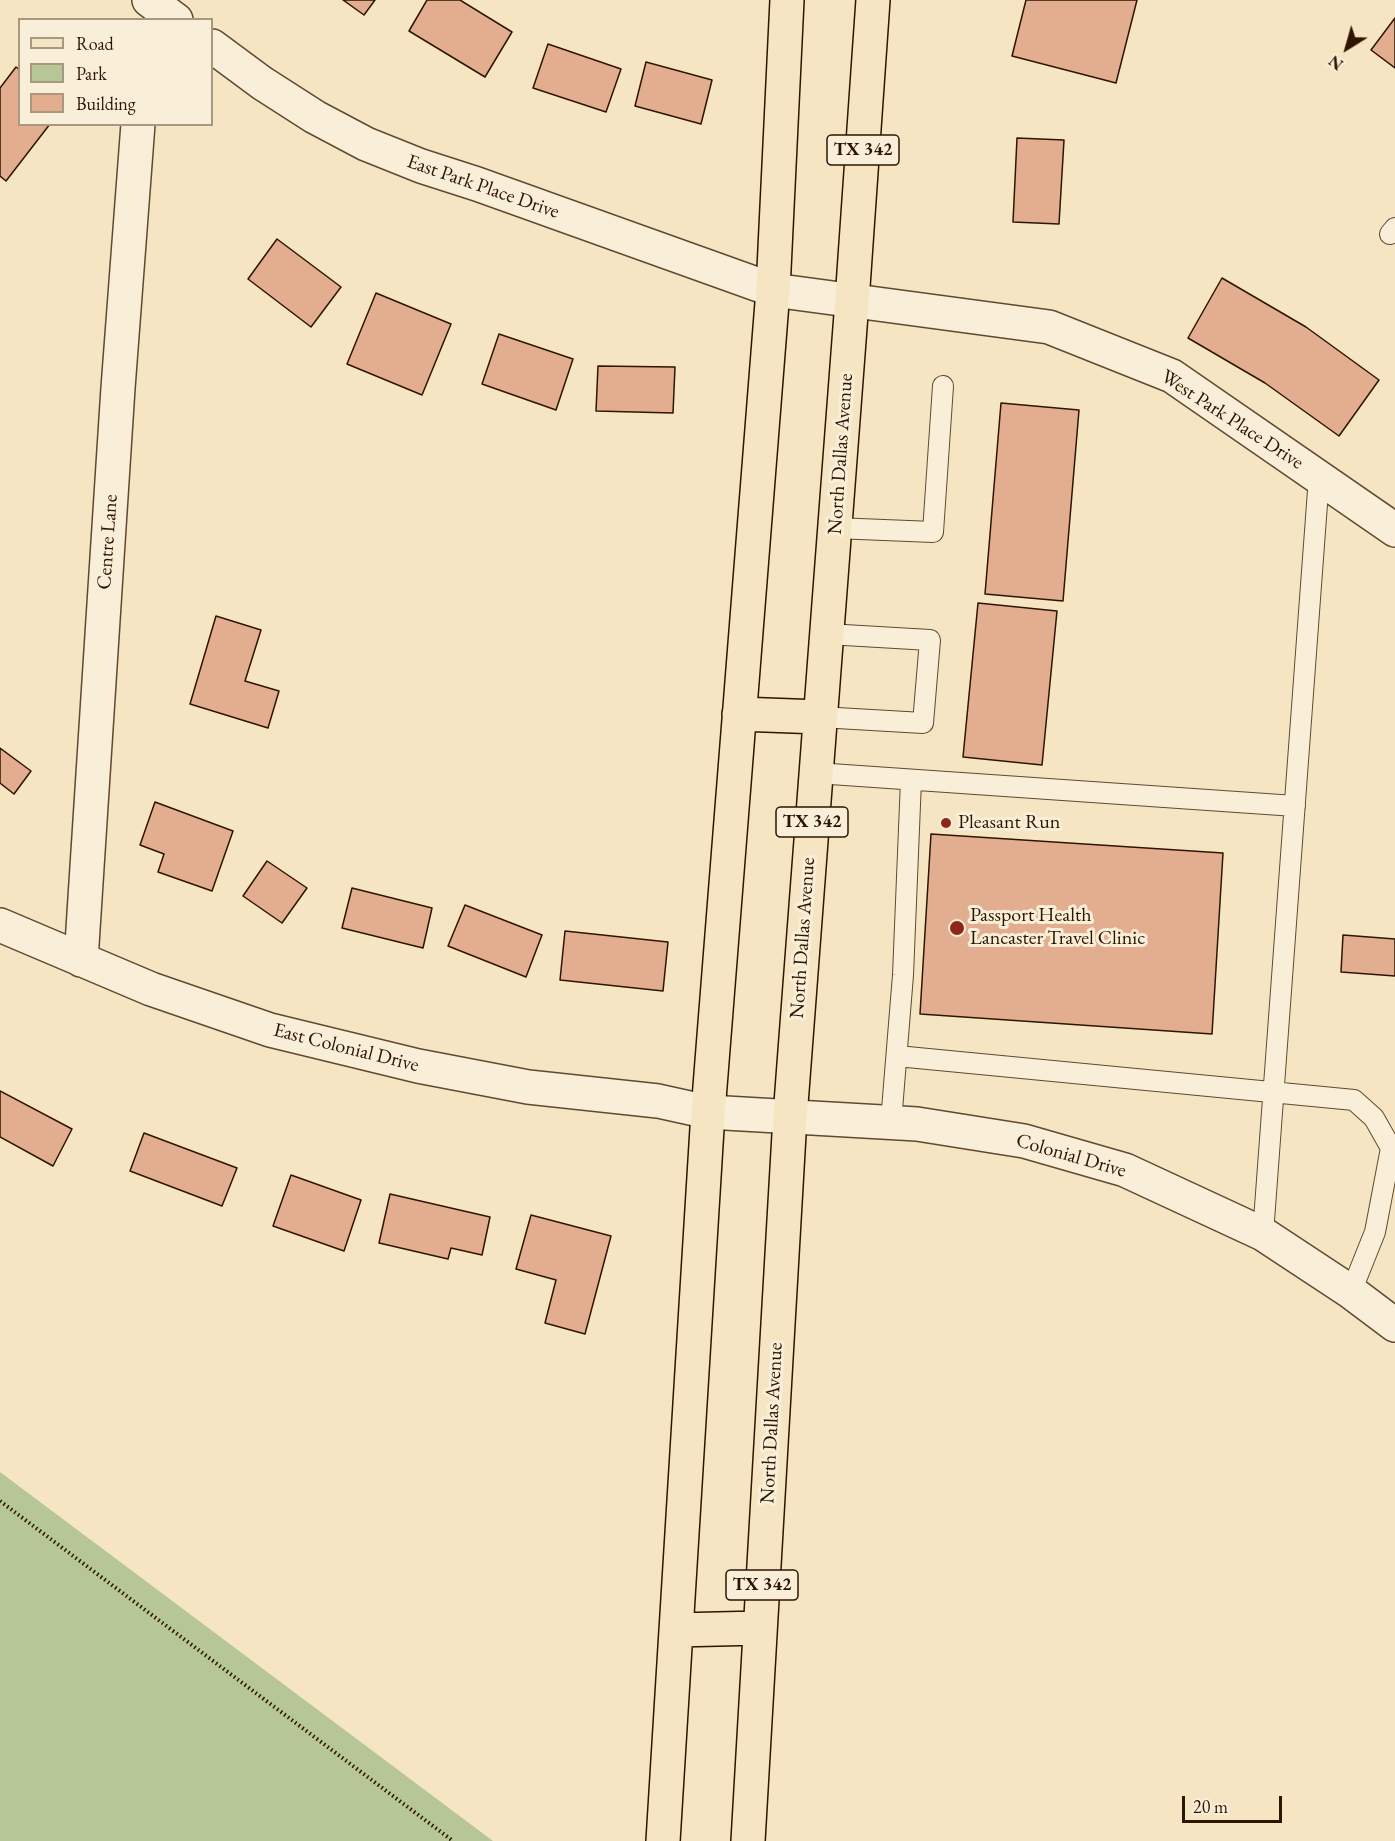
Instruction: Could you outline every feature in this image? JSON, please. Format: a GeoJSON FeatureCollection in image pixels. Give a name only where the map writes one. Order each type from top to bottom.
{"type":"FeatureCollection","features":[{"type":"Feature","properties":{"kind":"main road"},"geometry":{"type":"LineString","coordinates":[[663,1841],[708,1112],[773,290],[787,0]]}},
{"type":"Feature","properties":{"kind":"main road","name":"North Dallas Avenue"},"geometry":{"type":"LineString","coordinates":[[748,1841],[790,1117],[873,0]]}},
{"type":"Feature","properties":{"kind":"main road"},"geometry":{"type":"LineString","coordinates":[[739,714],[820,717]]}},
{"type":"Feature","properties":{"kind":"main road"},"geometry":{"type":"LineString","coordinates":[[676,1630],[760,1628]]}},
{"type":"Feature","properties":{"kind":"street"},"geometry":{"type":"LineString","coordinates":[[145,18],[148,0],[173,18]]}},
{"type":"Feature","properties":{"kind":"street","name":"East Park Place Drive"},"geometry":{"type":"LineString","coordinates":[[213,47],[262,83],[315,117],[366,144],[421,166],[773,290]]}},
{"type":"Feature","properties":{"kind":"street","name":"Centre Lane"},"geometry":{"type":"LineString","coordinates":[[81,960],[118,388],[138,126]]}},
{"type":"Feature","properties":{"kind":"street","name":"West Park Place Drive"},"geometry":{"type":"LineString","coordinates":[[773,290],[1049,327],[1172,376],[1395,531]]}},
{"type":"Feature","properties":{"kind":"street","name":"East Colonial Drive"},"geometry":{"type":"LineString","coordinates":[[0,925],[151,989],[270,1030],[384,1058],[528,1087],[658,1101],[708,1112]]}},
{"type":"Feature","properties":{"kind":"street","name":"Colonial Drive"},"geometry":{"type":"LineString","coordinates":[[708,1112],[917,1124],[1024,1141],[1125,1170],[1263,1234],[1395,1325]]}},
{"type":"Feature","properties":{"kind":"lane"},"geometry":{"type":"LineString","coordinates":[[835,528],[933,532],[943,386]]}},
{"type":"Feature","properties":{"kind":"lane"},"geometry":{"type":"LineString","coordinates":[[1263,1234],[1319,477]]}},
{"type":"Feature","properties":{"kind":"lane"},"geometry":{"type":"LineString","coordinates":[[820,717],[923,723],[930,640],[827,634]]}},
{"type":"Feature","properties":{"kind":"lane"},"geometry":{"type":"LineString","coordinates":[[816,773],[1295,806]]}},
{"type":"Feature","properties":{"kind":"lane"},"geometry":{"type":"LineString","coordinates":[[891,1122],[903,975],[911,780]]}},
{"type":"Feature","properties":{"kind":"lane"},"geometry":{"type":"LineString","coordinates":[[897,1056],[1353,1100],[1374,1118],[1391,1148],[1375,1232],[1351,1293]]}},
{"type":"Feature","properties":{"kind":"path"},"geometry":{"type":"LineString","coordinates":[[0,1501],[453,1841]]}},
{"type":"Feature","properties":{"kind":"green space"},"geometry":{"type":"Polygon","coordinates":[[[0,1472],[493,1841],[0,1841],[0,1472]]]}},
{"type":"Feature","properties":{"kind":"building"},"geometry":{"type":"Polygon","coordinates":[[[343,0],[375,0],[364,15],[343,0]]]}},
{"type":"Feature","properties":{"kind":"building"},"geometry":{"type":"Polygon","coordinates":[[[427,0],[460,0],[512,32],[485,77],[409,31],[427,0]]]}},
{"type":"Feature","properties":{"kind":"building"},"geometry":{"type":"Polygon","coordinates":[[[1026,0],[1137,0],[1116,83],[1012,56],[1026,0]]]}},
{"type":"Feature","properties":{"kind":"building"},"geometry":{"type":"Polygon","coordinates":[[[1395,18],[1395,68],[1371,50],[1395,18]]]}},
{"type":"Feature","properties":{"kind":"building"},"geometry":{"type":"Polygon","coordinates":[[[548,44],[621,69],[606,112],[533,88],[548,44]]]}},
{"type":"Feature","properties":{"kind":"building"},"geometry":{"type":"Polygon","coordinates":[[[646,62],[712,80],[701,124],[635,106],[646,62]]]}},
{"type":"Feature","properties":{"kind":"building"},"geometry":{"type":"Polygon","coordinates":[[[16,67],[18,68],[18,126],[48,126],[6,181],[0,176],[0,88],[16,67]]]}},
{"type":"Feature","properties":{"kind":"building"},"geometry":{"type":"Polygon","coordinates":[[[1017,138],[1064,140],[1059,224],[1013,222],[1017,138]]]}},
{"type":"Feature","properties":{"kind":"building"},"geometry":{"type":"Polygon","coordinates":[[[277,239],[341,287],[311,327],[248,279],[277,239]]]}},
{"type":"Feature","properties":{"kind":"building"},"geometry":{"type":"Polygon","coordinates":[[[1222,278],[1306,327],[1379,380],[1339,436],[1265,383],[1188,338],[1222,278]]]}},
{"type":"Feature","properties":{"kind":"building"},"geometry":{"type":"Polygon","coordinates":[[[376,293],[451,324],[422,395],[347,364],[376,293]]]}},
{"type":"Feature","properties":{"kind":"building"},"geometry":{"type":"Polygon","coordinates":[[[499,334],[573,359],[556,410],[482,384],[499,334]]]}},
{"type":"Feature","properties":{"kind":"building"},"geometry":{"type":"Polygon","coordinates":[[[598,366],[675,367],[673,413],[596,411],[598,366]]]}},
{"type":"Feature","properties":{"kind":"building"},"geometry":{"type":"Polygon","coordinates":[[[1001,403],[1079,410],[1063,601],[985,594],[1001,403]]]}},
{"type":"Feature","properties":{"kind":"building"},"geometry":{"type":"Polygon","coordinates":[[[978,603],[1057,611],[1042,765],[963,757],[978,603]]]}},
{"type":"Feature","properties":{"kind":"building"},"geometry":{"type":"Polygon","coordinates":[[[216,616],[261,630],[245,681],[279,691],[268,728],[190,704],[216,616]]]}},
{"type":"Feature","properties":{"kind":"building"},"geometry":{"type":"Polygon","coordinates":[[[0,748],[31,771],[14,794],[0,783],[0,748]]]}},
{"type":"Feature","properties":{"kind":"building"},"geometry":{"type":"Polygon","coordinates":[[[155,802],[233,831],[212,891],[158,872],[164,854],[140,845],[155,802]]]}},
{"type":"Feature","properties":{"kind":"building"},"geometry":{"type":"Polygon","coordinates":[[[931,834],[1223,853],[1212,1034],[920,1014],[931,834]]]}},
{"type":"Feature","properties":{"kind":"building"},"geometry":{"type":"Polygon","coordinates":[[[267,861],[307,888],[282,923],[243,896],[267,861]]]}},
{"type":"Feature","properties":{"kind":"building"},"geometry":{"type":"Polygon","coordinates":[[[352,888],[432,908],[423,948],[342,928],[352,888]]]}},
{"type":"Feature","properties":{"kind":"building"},"geometry":{"type":"Polygon","coordinates":[[[465,905],[542,935],[526,977],[448,946],[465,905]]]}},
{"type":"Feature","properties":{"kind":"building"},"geometry":{"type":"Polygon","coordinates":[[[565,931],[668,942],[663,991],[560,980],[565,931]]]}},
{"type":"Feature","properties":{"kind":"building"},"geometry":{"type":"Polygon","coordinates":[[[1343,935],[1395,939],[1395,976],[1341,972],[1343,935]]]}},
{"type":"Feature","properties":{"kind":"building"},"geometry":{"type":"Polygon","coordinates":[[[0,1091],[72,1129],[53,1166],[0,1137],[0,1091]]]}},
{"type":"Feature","properties":{"kind":"building"},"geometry":{"type":"Polygon","coordinates":[[[144,1133],[237,1168],[222,1206],[130,1171],[144,1133]]]}},
{"type":"Feature","properties":{"kind":"building"},"geometry":{"type":"Polygon","coordinates":[[[291,1175],[361,1200],[344,1251],[273,1226],[291,1175]]]}},
{"type":"Feature","properties":{"kind":"building"},"geometry":{"type":"Polygon","coordinates":[[[390,1194],[490,1217],[482,1255],[451,1248],[448,1259],[379,1243],[390,1194]]]}},
{"type":"Feature","properties":{"kind":"building"},"geometry":{"type":"Polygon","coordinates":[[[531,1215],[611,1236],[585,1334],[545,1323],[556,1280],[516,1269],[531,1215]]]}},
{"type":"Feature","properties":{"kind":"place","name":"Pleasant Run"},"geometry":{"type":"Point","coordinates":[946,823]}},
{"type":"Feature","properties":{"kind":"place","name":"Passport Health Lancaster Travel Clinic"},"geometry":{"type":"Point","coordinates":[957,928]}}]}
